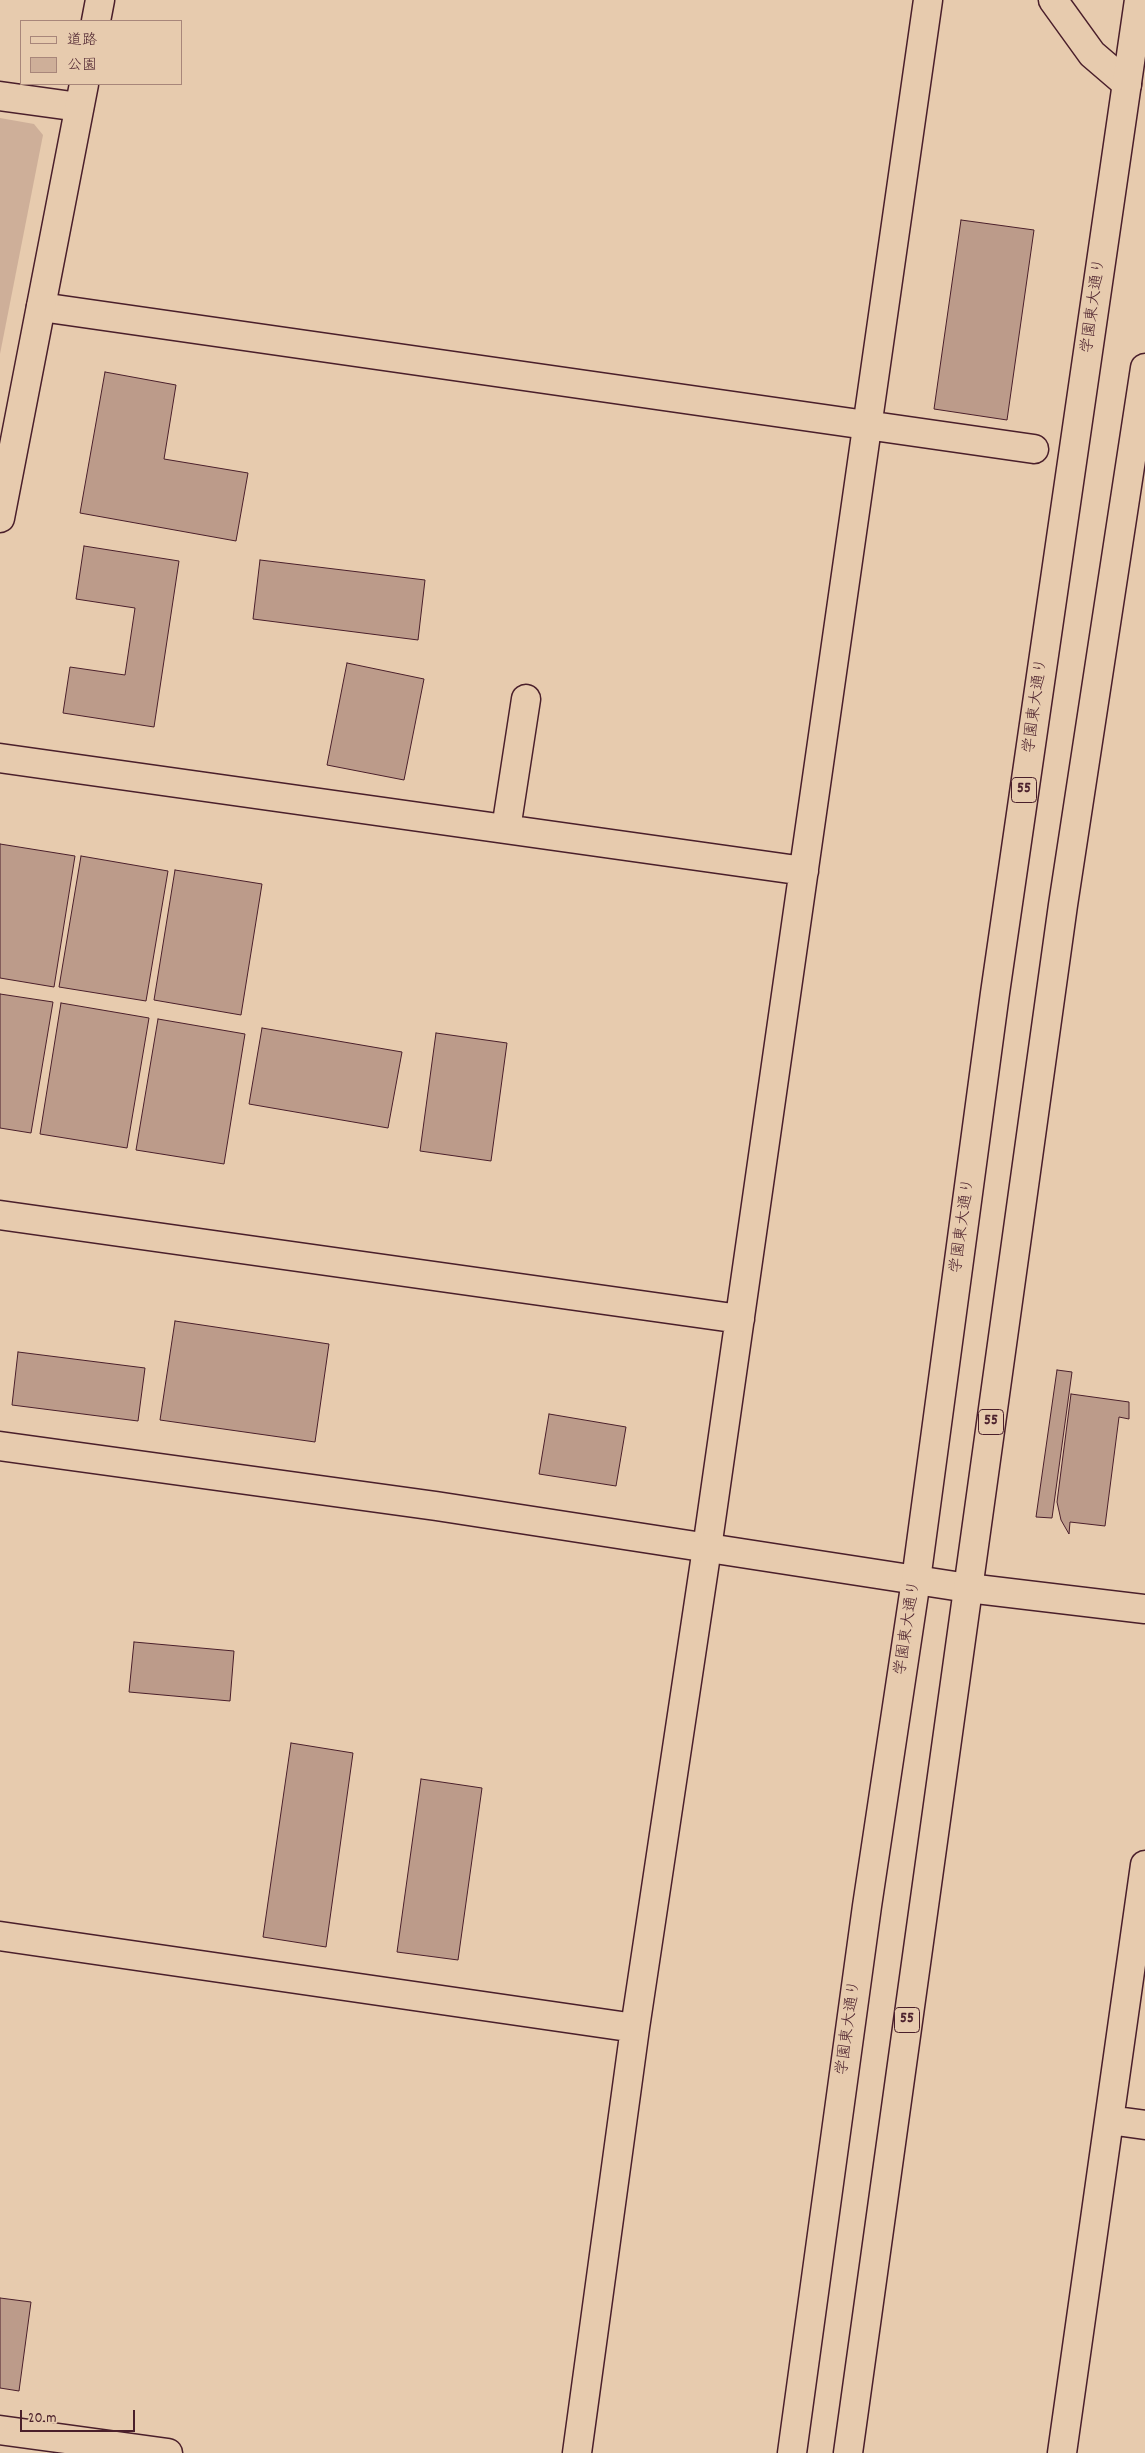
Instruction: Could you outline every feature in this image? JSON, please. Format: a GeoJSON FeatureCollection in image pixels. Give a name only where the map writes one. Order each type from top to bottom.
{"type":"FeatureCollection","features":[{"type":"Feature","properties":{"kind":"street"},"geometry":{"type":"LineString","coordinates":[[96,20],[100,0]]}},
{"type":"Feature","properties":{"kind":"street"},"geometry":{"type":"LineString","coordinates":[[576,2453],[635,2028],[707,1548],[928,0]]}},
{"type":"Feature","properties":{"kind":"street"},"geometry":{"type":"LineString","coordinates":[[1053,0],[1092,54],[1127,84]]}},
{"type":"Feature","properties":{"kind":"street","name":"学園東大通り"},"geometry":{"type":"LineString","coordinates":[[792,2453],[867,1906],[916,1580],[995,993],[1139,0]]}},
{"type":"Feature","properties":{"kind":"street"},"geometry":{"type":"LineString","coordinates":[[0,96],[81,96],[0,518]]}},
{"type":"Feature","properties":{"kind":"street"},"geometry":{"type":"LineString","coordinates":[[41,307],[867,423],[1034,449]]}},
{"type":"Feature","properties":{"kind":"street","name":"55"},"geometry":{"type":"LineString","coordinates":[[848,2453],[1063,905],[1145,368]]}},
{"type":"Feature","properties":{"kind":"street"},"geometry":{"type":"LineString","coordinates":[[506,829],[526,699]]}},
{"type":"Feature","properties":{"kind":"street"},"geometry":{"type":"LineString","coordinates":[[0,758],[804,871]]}},
{"type":"Feature","properties":{"kind":"street"},"geometry":{"type":"LineString","coordinates":[[0,1215],[740,1319]]}},
{"type":"Feature","properties":{"kind":"street"},"geometry":{"type":"LineString","coordinates":[[0,1446],[436,1506],[968,1588],[1145,1609]]}},
{"type":"Feature","properties":{"kind":"street"},"geometry":{"type":"LineString","coordinates":[[1062,2453],[1145,1865]]}},
{"type":"Feature","properties":{"kind":"street"},"geometry":{"type":"LineString","coordinates":[[0,1936],[635,2028]]}},
{"type":"Feature","properties":{"kind":"street"},"geometry":{"type":"LineString","coordinates":[[1109,2120],[1145,2126]]}},
{"type":"Feature","properties":{"kind":"street"},"geometry":{"type":"LineString","coordinates":[[0,2430],[168,2453]]}},
{"type":"Feature","properties":{"kind":"green space"},"geometry":{"type":"Polygon","coordinates":[[[0,118],[34,124],[43,135],[0,354],[0,118]]]}},
{"type":"Feature","properties":{"kind":"building"},"geometry":{"type":"Polygon","coordinates":[[[961,220],[1034,230],[1007,420],[934,409],[961,220]]]}},
{"type":"Feature","properties":{"kind":"building"},"geometry":{"type":"Polygon","coordinates":[[[105,372],[176,385],[164,459],[248,473],[236,541],[80,513],[105,372]]]}},
{"type":"Feature","properties":{"kind":"building"},"geometry":{"type":"Polygon","coordinates":[[[84,546],[179,561],[154,727],[63,713],[70,667],[125,675],[135,608],[76,599],[84,546]]]}},
{"type":"Feature","properties":{"kind":"building"},"geometry":{"type":"Polygon","coordinates":[[[260,560],[425,580],[418,640],[253,619],[260,560]]]}},
{"type":"Feature","properties":{"kind":"building"},"geometry":{"type":"Polygon","coordinates":[[[347,663],[424,679],[404,780],[327,765],[347,663]]]}},
{"type":"Feature","properties":{"kind":"building"},"geometry":{"type":"Polygon","coordinates":[[[0,844],[75,856],[54,987],[0,978],[0,844]]]}},
{"type":"Feature","properties":{"kind":"building"},"geometry":{"type":"Polygon","coordinates":[[[81,856],[168,871],[146,1001],[59,987],[81,856]]]}},
{"type":"Feature","properties":{"kind":"building"},"geometry":{"type":"Polygon","coordinates":[[[175,870],[262,884],[241,1015],[154,1000],[175,870]]]}},
{"type":"Feature","properties":{"kind":"building"},"geometry":{"type":"Polygon","coordinates":[[[0,994],[53,1002],[31,1133],[0,1128],[0,994]]]}},
{"type":"Feature","properties":{"kind":"building"},"geometry":{"type":"Polygon","coordinates":[[[61,1003],[149,1018],[127,1148],[40,1134],[61,1003]]]}},
{"type":"Feature","properties":{"kind":"building"},"geometry":{"type":"Polygon","coordinates":[[[158,1019],[245,1034],[224,1164],[136,1150],[158,1019]]]}},
{"type":"Feature","properties":{"kind":"building"},"geometry":{"type":"Polygon","coordinates":[[[262,1028],[402,1052],[388,1128],[249,1104],[262,1028]]]}},
{"type":"Feature","properties":{"kind":"building"},"geometry":{"type":"Polygon","coordinates":[[[436,1033],[507,1043],[491,1161],[420,1151],[436,1033]]]}},
{"type":"Feature","properties":{"kind":"building"},"geometry":{"type":"Polygon","coordinates":[[[175,1321],[329,1344],[315,1442],[160,1420],[175,1321]]]}},
{"type":"Feature","properties":{"kind":"building"},"geometry":{"type":"Polygon","coordinates":[[[18,1352],[145,1368],[138,1421],[12,1405],[18,1352]]]}},
{"type":"Feature","properties":{"kind":"building"},"geometry":{"type":"Polygon","coordinates":[[[1057,1370],[1072,1372],[1052,1518],[1036,1517],[1057,1370]]]}},
{"type":"Feature","properties":{"kind":"building"},"geometry":{"type":"Polygon","coordinates":[[[1071,1394],[1129,1402],[1129,1419],[1119,1417],[1105,1526],[1070,1522],[1069,1534],[1061,1520],[1057,1502],[1071,1394]]]}},
{"type":"Feature","properties":{"kind":"building"},"geometry":{"type":"Polygon","coordinates":[[[549,1414],[626,1427],[616,1486],[539,1474],[549,1414]]]}},
{"type":"Feature","properties":{"kind":"building"},"geometry":{"type":"Polygon","coordinates":[[[134,1642],[234,1651],[230,1701],[129,1692],[134,1642]]]}},
{"type":"Feature","properties":{"kind":"building"},"geometry":{"type":"Polygon","coordinates":[[[291,1743],[353,1753],[326,1947],[263,1937],[291,1743]]]}},
{"type":"Feature","properties":{"kind":"building"},"geometry":{"type":"Polygon","coordinates":[[[421,1779],[482,1788],[458,1960],[397,1952],[421,1779]]]}},
{"type":"Feature","properties":{"kind":"building"},"geometry":{"type":"Polygon","coordinates":[[[0,2298],[31,2302],[19,2391],[0,2388],[0,2298]]]}}]}
